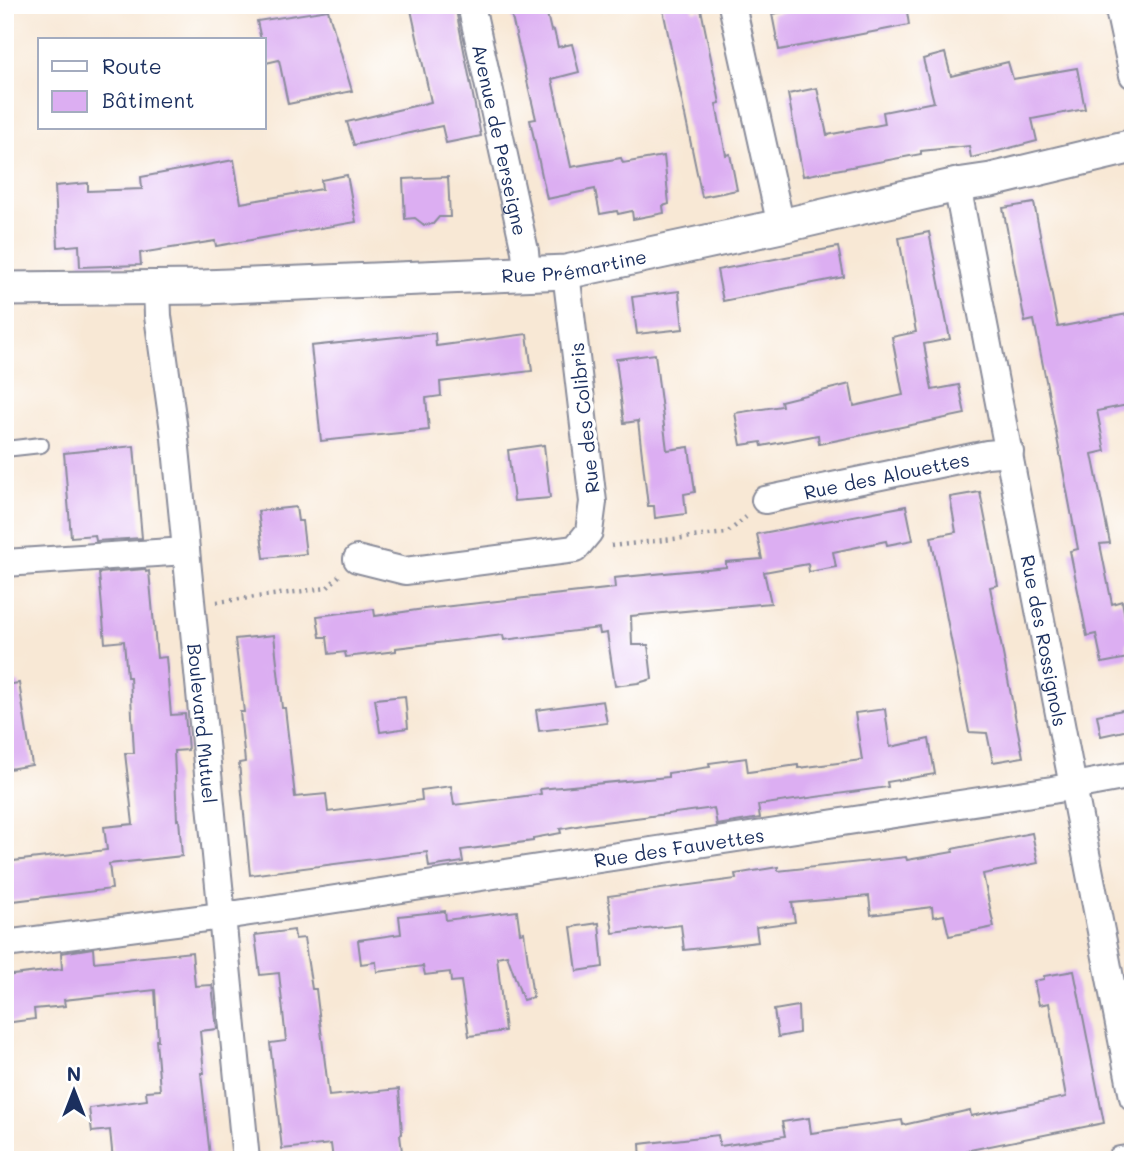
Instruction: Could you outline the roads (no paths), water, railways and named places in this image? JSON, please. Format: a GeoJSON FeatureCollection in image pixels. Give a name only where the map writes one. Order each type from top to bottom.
{"type":"FeatureCollection","features":[{"type":"Feature","properties":{"kind":"street","name":"Avenue de Perseigne"},"geometry":{"type":"LineString","coordinates":[[471,5],[525,251],[527,275]]}},
{"type":"Feature","properties":{"kind":"street"},"geometry":{"type":"LineString","coordinates":[[732,5],[781,226]]}},
{"type":"Feature","properties":{"kind":"street"},"geometry":{"type":"LineString","coordinates":[[1118,5],[1133,75]]}},
{"type":"Feature","properties":{"kind":"street","name":"Rue Prémartine"},"geometry":{"type":"LineString","coordinates":[[5,289],[158,287],[566,272],[957,185],[991,180],[1133,146]]}},
{"type":"Feature","properties":{"kind":"street","name":"Rue des Rossignols"},"geometry":{"type":"LineString","coordinates":[[957,185],[1133,1097]]}},
{"type":"Feature","properties":{"kind":"street","name":"Rue des Colibris"},"geometry":{"type":"LineString","coordinates":[[357,559],[405,571],[575,549],[589,532],[593,502],[566,272]]}},
{"type":"Feature","properties":{"kind":"street","name":"Boulevard Mutuel"},"geometry":{"type":"LineString","coordinates":[[158,287],[158,316],[175,438],[246,1160]]}},
{"type":"Feature","properties":{"kind":"street","name":"Rue des Alouettes"},"geometry":{"type":"LineString","coordinates":[[765,499],[987,454],[1010,452]]}},
{"type":"Feature","properties":{"kind":"street"},"geometry":{"type":"LineString","coordinates":[[5,564],[186,551]]}},
{"type":"Feature","properties":{"kind":"street","name":"Rue des Fauvettes"},"geometry":{"type":"LineString","coordinates":[[5,944],[223,916],[1072,787],[1133,775]]}},
{"type":"Feature","properties":{"kind":"street"},"geometry":{"type":"LineString","coordinates":[[1120,1160],[1133,1158]]}},
{"type":"Feature","properties":{"kind":"lane"},"geometry":{"type":"LineString","coordinates":[[5,449],[41,445]]}}]}
